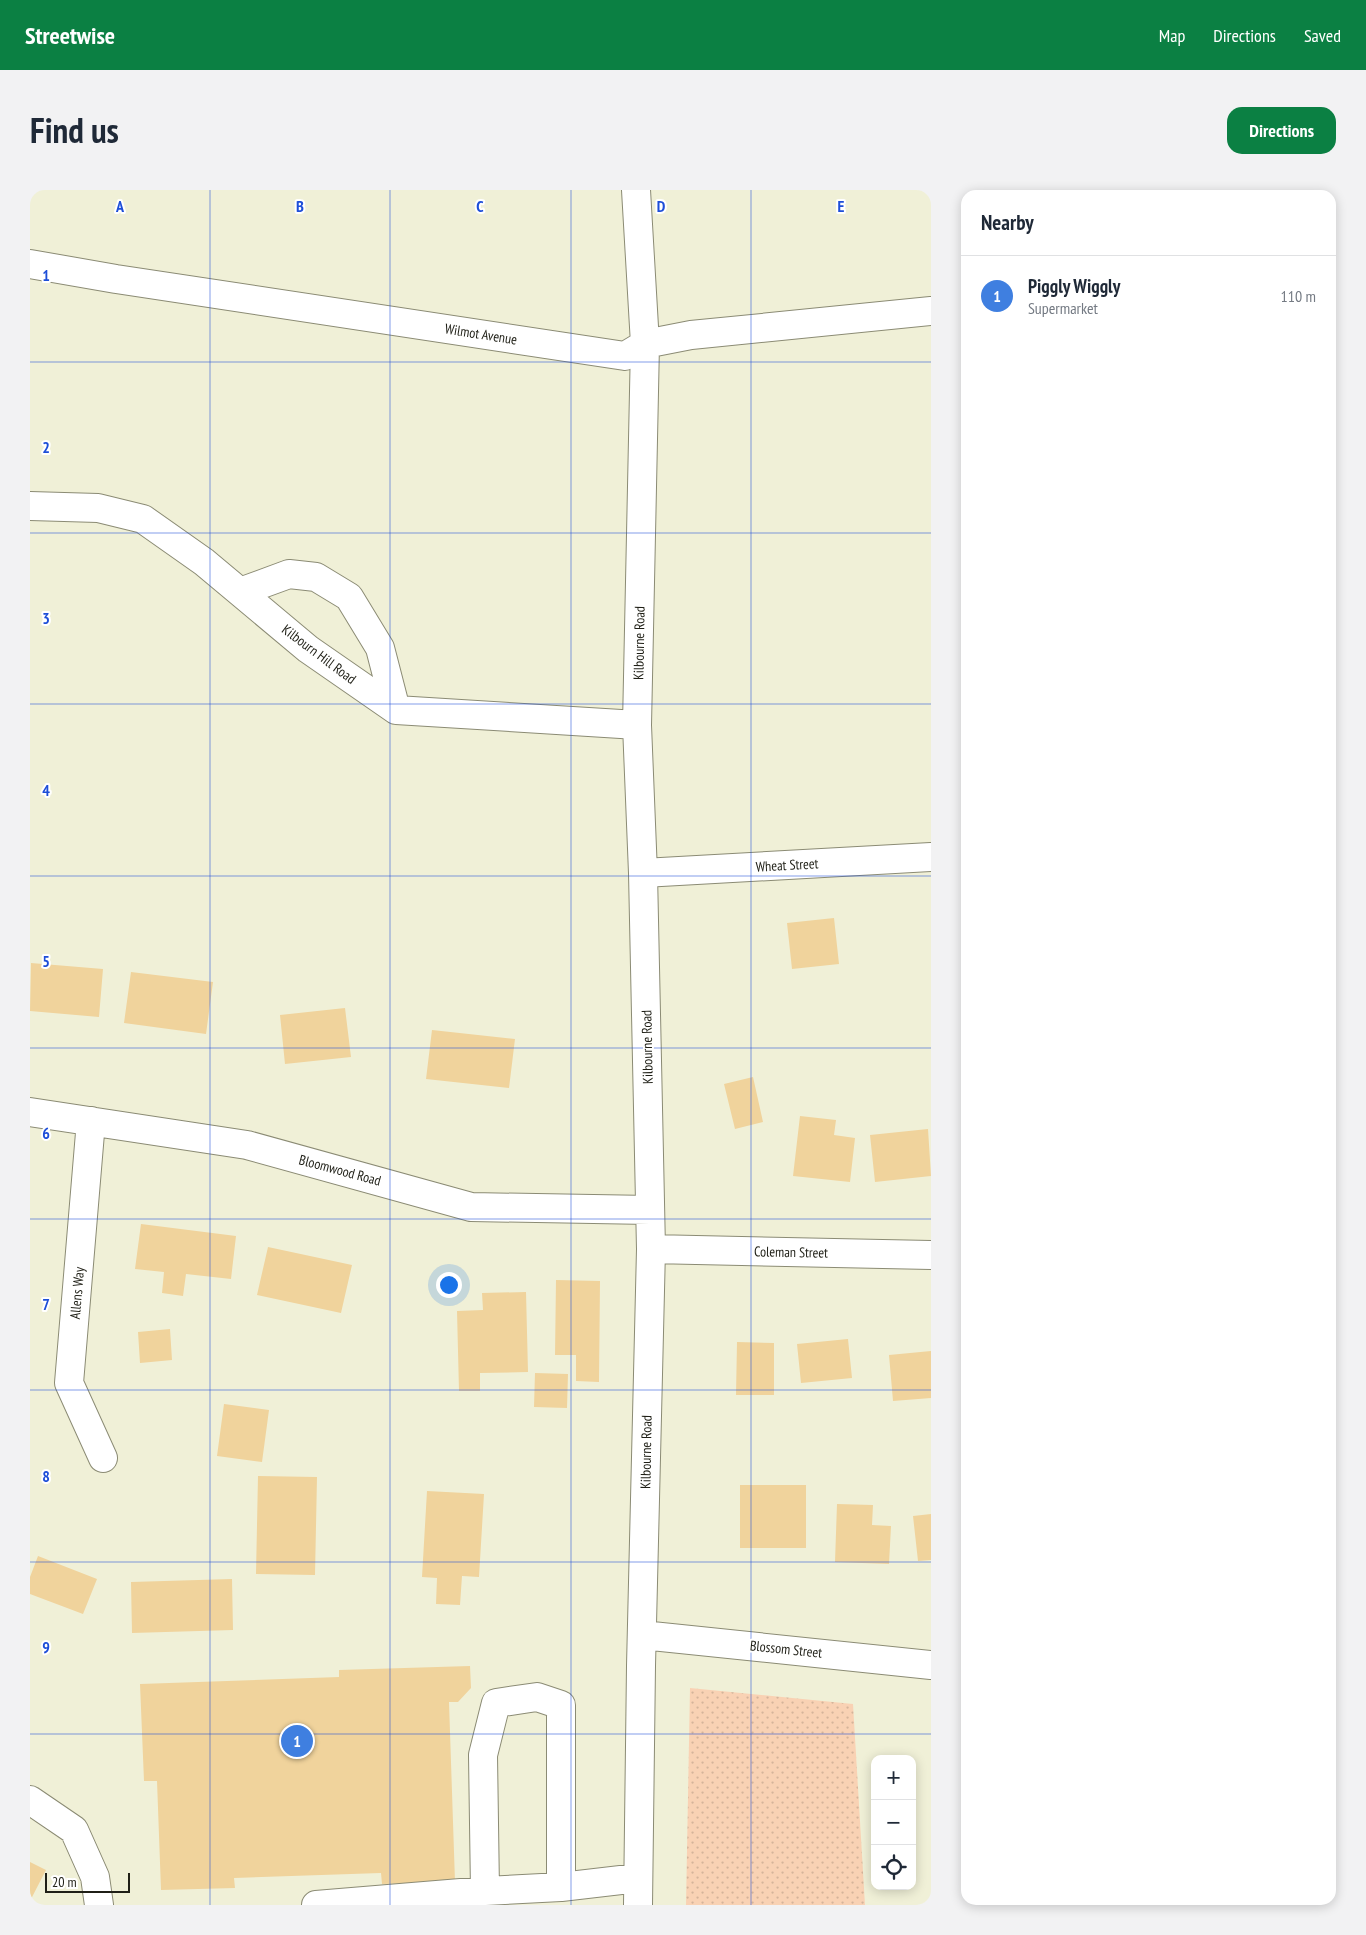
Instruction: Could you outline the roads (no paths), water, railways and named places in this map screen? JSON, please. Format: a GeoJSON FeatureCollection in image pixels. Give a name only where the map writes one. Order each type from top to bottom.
{"type":"FeatureCollection","features":[{"type":"Feature","properties":{"kind":"street","name":"Kilbourne Road"},"geometry":{"type":"LineString","coordinates":[[636,190],[645,344],[637,725],[643,873],[651,1249],[638,1905]]}},
{"type":"Feature","properties":{"kind":"street","name":"Wilmot Avenue"},"geometry":{"type":"LineString","coordinates":[[30,264],[116,279],[625,356],[645,344],[691,335],[931,311]]}},
{"type":"Feature","properties":{"kind":"street","name":"Kilbourn Hill Road"},"geometry":{"type":"LineString","coordinates":[[30,506],[98,508],[143,519],[204,562],[308,649],[396,710]]}},
{"type":"Feature","properties":{"kind":"street"},"geometry":{"type":"LineString","coordinates":[[240,592],[289,574],[316,578],[349,597],[380,648],[396,710],[637,725]]}},
{"type":"Feature","properties":{"kind":"street","name":"Wheat Street"},"geometry":{"type":"LineString","coordinates":[[643,873],[931,856]]}},
{"type":"Feature","properties":{"kind":"street","name":"Bloomwood Road"},"geometry":{"type":"LineString","coordinates":[[30,1112],[247,1145],[471,1207],[650,1210]]}},
{"type":"Feature","properties":{"kind":"street","name":"Allens Way"},"geometry":{"type":"LineString","coordinates":[[91,1120],[70,1384],[103,1458]]}},
{"type":"Feature","properties":{"kind":"street","name":"Coleman Street"},"geometry":{"type":"LineString","coordinates":[[651,1249],[931,1254]]}},
{"type":"Feature","properties":{"kind":"street","name":"Blossom Street"},"geometry":{"type":"LineString","coordinates":[[642,1635],[931,1664]]}},
{"type":"Feature","properties":{"kind":"street"},"geometry":{"type":"LineString","coordinates":[[485,1891],[483,1755],[496,1703],[538,1697],[561,1705],[562,1887]]}},
{"type":"Feature","properties":{"kind":"street"},"geometry":{"type":"LineString","coordinates":[[30,1800],[74,1830],[95,1877],[98,1905]]}},
{"type":"Feature","properties":{"kind":"street"},"geometry":{"type":"LineString","coordinates":[[316,1905],[485,1891],[562,1887],[638,1878]]}},
{"type":"Feature","properties":{"kind":"place","name":"Piggly Wiggly"},"geometry":{"type":"Point","coordinates":[297,1741]}}]}
